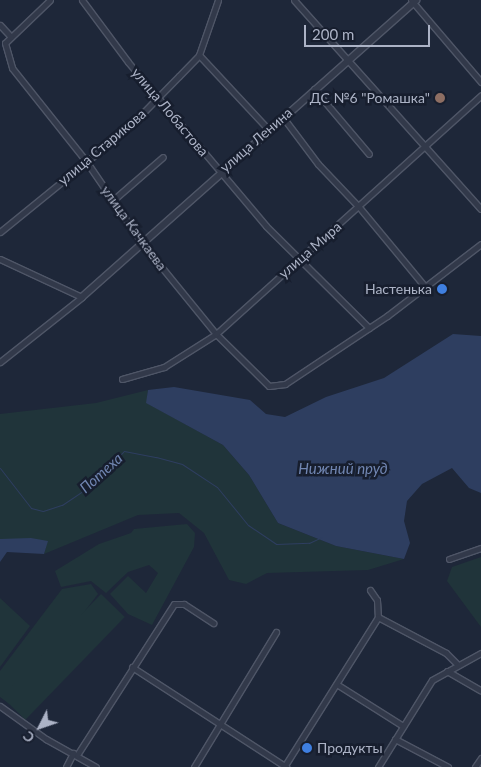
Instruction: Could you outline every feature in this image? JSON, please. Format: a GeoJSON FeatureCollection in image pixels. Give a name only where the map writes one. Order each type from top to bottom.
{"type":"FeatureCollection","features":[{"type":"Feature","properties":{"kind":"street"},"geometry":{"type":"LineString","coordinates":[[0,62],[7,58],[5,43],[50,0]]}},
{"type":"Feature","properties":{"kind":"street","name":"улица Лобастова"},"geometry":{"type":"LineString","coordinates":[[82,0],[158,98],[221,170],[272,233],[300,258],[369,328]]}},
{"type":"Feature","properties":{"kind":"street","name":"улица Старикова"},"geometry":{"type":"LineString","coordinates":[[0,232],[86,160],[129,127],[199,55],[218,0]]}},
{"type":"Feature","properties":{"kind":"street"},"geometry":{"type":"LineString","coordinates":[[294,0],[348,58],[481,209]]}},
{"type":"Feature","properties":{"kind":"street"},"geometry":{"type":"LineString","coordinates":[[413,1],[481,82]]}},
{"type":"Feature","properties":{"kind":"street","name":"улица Ленина"},"geometry":{"type":"LineString","coordinates":[[82,296],[221,170],[413,1]]}},
{"type":"Feature","properties":{"kind":"street"},"geometry":{"type":"LineString","coordinates":[[0,25],[11,37]]}},
{"type":"Feature","properties":{"kind":"street"},"geometry":{"type":"LineString","coordinates":[[199,55],[268,129]]}},
{"type":"Feature","properties":{"kind":"street","name":"улица Качкаева"},"geometry":{"type":"LineString","coordinates":[[7,58],[86,160],[142,243],[216,334],[273,388],[369,328]]}},
{"type":"Feature","properties":{"kind":"street"},"geometry":{"type":"LineString","coordinates":[[314,89],[369,154]]}},
{"type":"Feature","properties":{"kind":"street","name":"улица Мира"},"geometry":{"type":"LineString","coordinates":[[122,379],[164,367],[216,334],[426,148],[481,95]]}},
{"type":"Feature","properties":{"kind":"street"},"geometry":{"type":"LineString","coordinates":[[282,116],[318,164],[359,207],[426,288]]}},
{"type":"Feature","properties":{"kind":"street"},"geometry":{"type":"LineString","coordinates":[[112,200],[163,157]]}},
{"type":"Feature","properties":{"kind":"street"},"geometry":{"type":"LineString","coordinates":[[369,328],[426,288],[481,244]]}},
{"type":"Feature","properties":{"kind":"street"},"geometry":{"type":"LineString","coordinates":[[0,259],[82,296],[52,325],[0,362]]}},
{"type":"Feature","properties":{"kind":"street"},"geometry":{"type":"LineString","coordinates":[[449,559],[481,548]]}},
{"type":"Feature","properties":{"kind":"street"},"geometry":{"type":"LineString","coordinates":[[132,667],[221,723],[284,767],[338,685],[378,617],[377,600],[370,590]]}},
{"type":"Feature","properties":{"kind":"street"},"geometry":{"type":"LineString","coordinates":[[66,767],[174,604],[184,604],[213,623]]}},
{"type":"Feature","properties":{"kind":"street"},"geometry":{"type":"LineString","coordinates":[[378,617],[446,653],[458,665]]}},
{"type":"Feature","properties":{"kind":"street"},"geometry":{"type":"LineString","coordinates":[[194,767],[276,632]]}},
{"type":"Feature","properties":{"kind":"street"},"geometry":{"type":"LineString","coordinates":[[378,767],[432,680],[481,653]]}},
{"type":"Feature","properties":{"kind":"street"},"geometry":{"type":"LineString","coordinates":[[447,671],[481,691]]}},
{"type":"Feature","properties":{"kind":"street"},"geometry":{"type":"LineString","coordinates":[[338,685],[403,726]]}},
{"type":"Feature","properties":{"kind":"street"},"geometry":{"type":"LineString","coordinates":[[0,706],[46,740],[96,767]]}},
{"type":"Feature","properties":{"kind":"street"},"geometry":{"type":"LineString","coordinates":[[395,739],[448,767]]}},
{"type":"Feature","properties":{"kind":"street"},"geometry":{"type":"LineString","coordinates":[[475,767],[481,758]]}},
{"type":"Feature","properties":{"kind":"shaded area"},"geometry":{"type":"Polygon","coordinates":[[[148,390],[147,403],[223,445],[249,475],[278,523],[336,546],[404,559],[368,570],[267,573],[246,584],[229,580],[204,533],[179,513],[138,515],[44,554],[47,541],[0,539],[0,414],[96,403],[148,390]]]}},
{"type":"Feature","properties":{"kind":"shaded area"},"geometry":{"type":"Polygon","coordinates":[[[187,524],[195,533],[194,547],[152,625],[128,614],[110,594],[128,576],[146,593],[158,573],[149,565],[128,572],[106,593],[91,581],[61,587],[55,571],[99,544],[131,533],[134,529],[187,524]]]}},
{"type":"Feature","properties":{"kind":"shaded area"},"geometry":{"type":"Polygon","coordinates":[[[481,557],[481,627],[447,581],[452,567],[481,557]]]}},
{"type":"Feature","properties":{"kind":"shaded area"},"geometry":{"type":"Polygon","coordinates":[[[91,584],[98,594],[12,706],[0,697],[0,671],[62,589],[91,584]]]}},
{"type":"Feature","properties":{"kind":"shaded area"},"geometry":{"type":"Polygon","coordinates":[[[101,594],[125,617],[25,720],[2,697],[101,594]]]}},
{"type":"Feature","properties":{"kind":"shaded area"},"geometry":{"type":"Polygon","coordinates":[[[0,598],[30,626],[0,667],[0,598]]]}},
{"type":"Feature","properties":{"kind":"water","name":"Нижний пруд"},"geometry":{"type":"Polygon","coordinates":[[[453,334],[481,336],[481,493],[469,488],[452,468],[422,484],[407,501],[404,521],[410,543],[404,559],[336,546],[278,523],[249,475],[223,445],[146,403],[148,390],[174,387],[250,400],[266,414],[285,417],[326,397],[384,378],[453,334]]]}},
{"type":"Feature","properties":{"kind":"water"},"geometry":{"type":"Polygon","coordinates":[[[31,538],[48,541],[44,554],[7,552],[0,562],[0,539],[31,538]]]}},
{"type":"Feature","properties":{"kind":"waterway","name":"Потеха"},"geometry":{"type":"LineString","coordinates":[[0,468],[31,508],[43,511],[62,505],[89,487],[124,451],[156,457],[182,464],[217,487],[248,525],[276,544],[309,543],[322,537]]}},
{"type":"Feature","properties":{"kind":"place","name":"ДС №6 \"Ромашка\""},"geometry":{"type":"Point","coordinates":[440,98]}},
{"type":"Feature","properties":{"kind":"place","name":"Настенька"},"geometry":{"type":"Point","coordinates":[442,289]}},
{"type":"Feature","properties":{"kind":"place","name":"Продукты"},"geometry":{"type":"Point","coordinates":[307,748]}}]}
